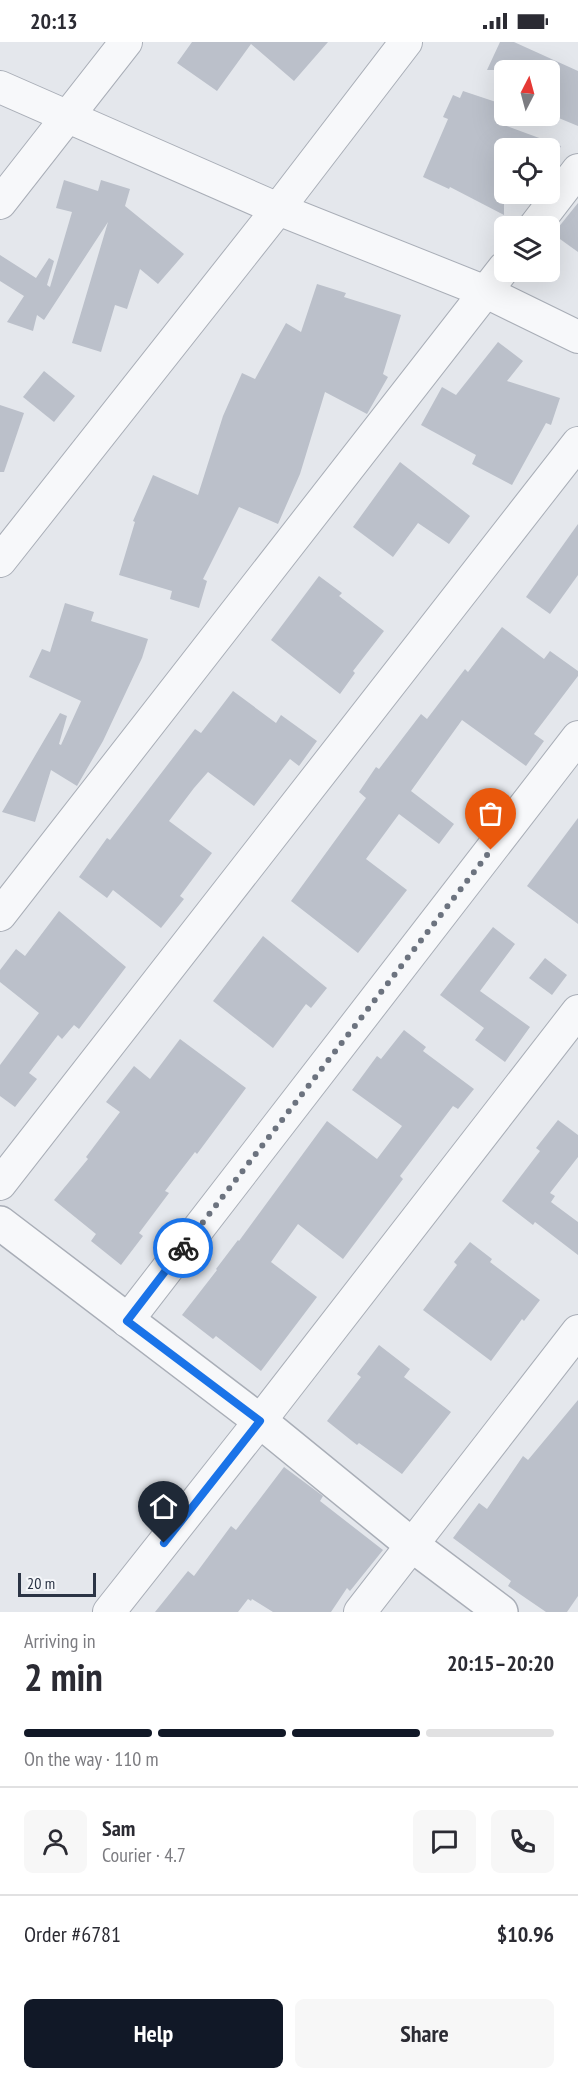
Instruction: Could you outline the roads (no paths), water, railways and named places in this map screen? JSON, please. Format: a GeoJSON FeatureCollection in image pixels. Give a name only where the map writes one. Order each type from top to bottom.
{"type":"FeatureCollection","features":[{"type":"Feature","properties":{"kind":"street"},"geometry":{"type":"LineString","coordinates":[[0,202],[126,42]]}},
{"type":"Feature","properties":{"kind":"street"},"geometry":{"type":"LineString","coordinates":[[0,561],[278,209],[406,42]]}},
{"type":"Feature","properties":{"kind":"street"},"geometry":{"type":"LineString","coordinates":[[0,87],[278,209],[494,280]]}},
{"type":"Feature","properties":{"kind":"street"},"geometry":{"type":"LineString","coordinates":[[543,216],[578,170]]}},
{"type":"Feature","properties":{"kind":"street"},"geometry":{"type":"LineString","coordinates":[[0,915],[494,281]]}},
{"type":"Feature","properties":{"kind":"street"},"geometry":{"type":"LineString","coordinates":[[498,282],[578,337]]}},
{"type":"Feature","properties":{"kind":"street"},"geometry":{"type":"LineString","coordinates":[[0,1184],[578,443]]}},
{"type":"Feature","properties":{"kind":"street"},"geometry":{"type":"LineString","coordinates":[[127,1321],[578,737]]}},
{"type":"Feature","properties":{"kind":"street"},"geometry":{"type":"LineString","coordinates":[[109,1612],[578,1011]]}},
{"type":"Feature","properties":{"kind":"street"},"geometry":{"type":"LineString","coordinates":[[0,1223],[260,1421],[412,1545],[501,1612]]}},
{"type":"Feature","properties":{"kind":"street"},"geometry":{"type":"LineString","coordinates":[[360,1612],[578,1331]]}}]}
